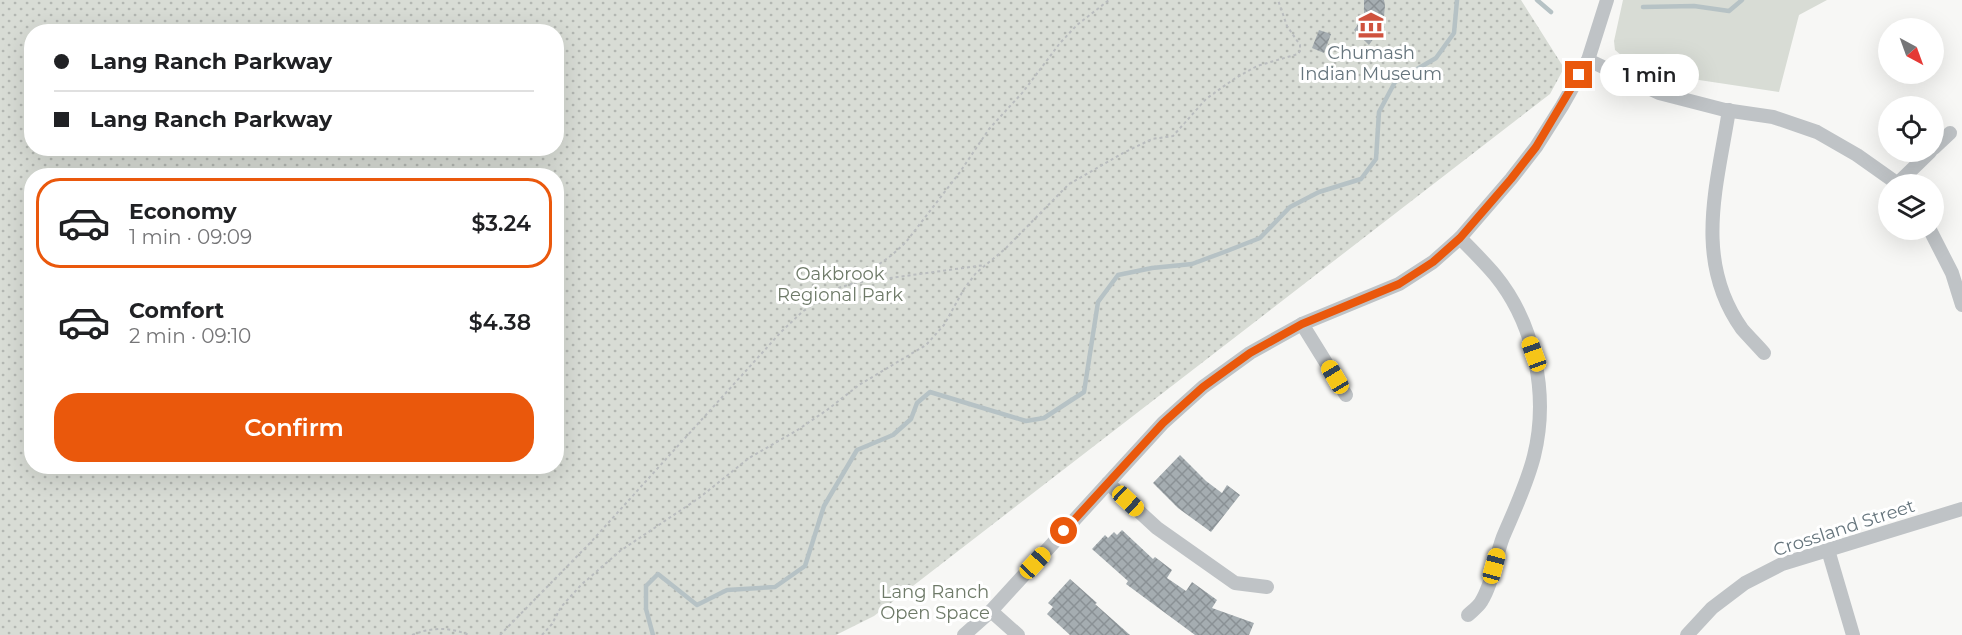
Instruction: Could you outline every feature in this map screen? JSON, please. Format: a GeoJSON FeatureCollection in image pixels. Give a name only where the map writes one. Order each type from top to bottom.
{"type":"FeatureCollection","features":[{"type":"Feature","properties":{"kind":"street"},"geometry":{"type":"LineString","coordinates":[[964,635],[991,611],[1163,423],[1203,387],[1250,353],[1302,324],[1399,284],[1433,262],[1460,238],[1536,147],[1588,60],[1607,0]]}},
{"type":"Feature","properties":{"kind":"street"},"geometry":{"type":"LineString","coordinates":[[1588,60],[1659,93],[1729,110],[1773,117],[1818,132],[1884,174]]}},
{"type":"Feature","properties":{"kind":"street"},"geometry":{"type":"LineString","coordinates":[[1729,110],[1712,219],[1713,257],[1719,285],[1731,310],[1743,330],[1764,353]]}},
{"type":"Feature","properties":{"kind":"street"},"geometry":{"type":"LineString","coordinates":[[1944,139],[1950,133]]}},
{"type":"Feature","properties":{"kind":"street"},"geometry":{"type":"LineString","coordinates":[[1908,174],[1920,162]]}},
{"type":"Feature","properties":{"kind":"street"},"geometry":{"type":"LineString","coordinates":[[1460,238],[1496,276],[1520,314],[1534,354],[1540,399],[1539,431],[1528,475],[1499,548],[1481,603],[1468,615]]}},
{"type":"Feature","properties":{"kind":"street"},"geometry":{"type":"LineString","coordinates":[[1935,240],[1952,273],[1962,305]]}},
{"type":"Feature","properties":{"kind":"street"},"geometry":{"type":"LineString","coordinates":[[1302,324],[1346,395]]}},
{"type":"Feature","properties":{"kind":"street"},"geometry":{"type":"LineString","coordinates":[[1108,483],[1157,528],[1235,583],[1267,587]]}},
{"type":"Feature","properties":{"kind":"street","name":"Crossland Street"},"geometry":{"type":"LineString","coordinates":[[1687,635],[1712,608],[1745,583],[1782,564],[1962,509]]}},
{"type":"Feature","properties":{"kind":"street"},"geometry":{"type":"LineString","coordinates":[[1828,550],[1853,635]]}},
{"type":"Feature","properties":{"kind":"street"},"geometry":{"type":"LineString","coordinates":[[991,611],[1018,635]]}},
{"type":"Feature","properties":{"kind":"path"},"geometry":{"type":"LineString","coordinates":[[851,284],[892,255],[906,242],[960,172],[989,129],[1023,92],[1060,43],[1109,0]]}},
{"type":"Feature","properties":{"kind":"path"},"geometry":{"type":"LineString","coordinates":[[542,635],[552,624],[561,607],[603,564],[699,498],[749,458],[796,431],[858,385],[926,345],[944,325],[964,289],[976,273],[1005,249],[1069,184],[1143,144],[1173,136],[1206,99],[1234,78],[1257,66],[1298,54],[1300,45],[1287,26],[1278,0]]}},
{"type":"Feature","properties":{"kind":"path"},"geometry":{"type":"LineString","coordinates":[[500,635],[590,543],[781,332],[802,312],[835,289],[851,284],[987,265]]}},
{"type":"Feature","properties":{"kind":"path"},"geometry":{"type":"LineString","coordinates":[[412,635],[443,628],[469,635]]}},
{"type":"Feature","properties":{"kind":"green space","name":"Oakbrook Regional Park"},"geometry":{"type":"Polygon","coordinates":[[[0,0],[1521,0],[1564,68],[1550,94],[874,616],[836,635],[0,635],[0,0]]]}},
{"type":"Feature","properties":{"kind":"green space"},"geometry":{"type":"Polygon","coordinates":[[[1623,0],[1827,0],[1799,15],[1779,92],[1699,80],[1621,55],[1615,50],[1614,41],[1623,0]]]}},
{"type":"Feature","properties":{"kind":"building","name":"Chumash Indian Museum"},"geometry":{"type":"Polygon","coordinates":[[[1364,0],[1384,0],[1385,6],[1383,25],[1369,45],[1354,30],[1364,16],[1364,0]]]}},
{"type":"Feature","properties":{"kind":"building","name":"Chumash Indian Museum"},"geometry":{"type":"Polygon","coordinates":[[[1319,30],[1331,34],[1324,53],[1312,48],[1319,30]]]}},
{"type":"Feature","properties":{"kind":"building"},"geometry":{"type":"Polygon","coordinates":[[[1180,455],[1206,481],[1222,493],[1227,485],[1240,495],[1211,532],[1178,508],[1153,483],[1180,455]]]}},
{"type":"Feature","properties":{"kind":"building"},"geometry":{"type":"Polygon","coordinates":[[[1122,530],[1153,559],[1155,557],[1172,570],[1167,578],[1186,591],[1192,582],[1217,600],[1212,608],[1254,623],[1249,635],[1195,635],[1126,584],[1128,581],[1092,549],[1105,535],[1108,538],[1114,532],[1117,535],[1122,530]]]}},
{"type":"Feature","properties":{"kind":"building"},"geometry":{"type":"Polygon","coordinates":[[[1070,579],[1130,635],[1070,635],[1047,614],[1053,607],[1048,603],[1070,579]]]}},
{"type":"Feature","properties":{"kind":"waterway"},"geometry":{"type":"LineString","coordinates":[[653,635],[646,609],[646,586],[658,574],[697,605],[727,590],[775,587],[805,566],[824,506],[857,450],[893,435],[911,419],[917,403],[930,392],[1026,421],[1044,418],[1084,392],[1098,302],[1118,275],[1152,268],[1192,264],[1260,238],[1290,207],[1319,192],[1361,179],[1376,159],[1379,112],[1395,82],[1436,58],[1454,33],[1457,0]]}},
{"type":"Feature","properties":{"kind":"waterway"},"geometry":{"type":"LineString","coordinates":[[1537,0],[1551,12]]}},
{"type":"Feature","properties":{"kind":"waterway"},"geometry":{"type":"LineString","coordinates":[[1643,7],[1694,6],[1729,11],[1742,0]]}},
{"type":"Feature","properties":{"kind":"place","name":"Chumash Indian Museum"},"geometry":{"type":"Point","coordinates":[1371,25]}},
{"type":"Feature","properties":{"kind":"route"},"geometry":{"type":"LineString","coordinates":[[1064,531],[1163,423],[1203,387],[1250,353],[1302,324],[1399,284],[1433,262],[1460,238],[1536,147],[1579,75]]}},
{"type":"Feature","properties":{"kind":"park label","name":"Lang Ranch Open Space"},"geometry":{"type":"Point","coordinates":[935,602]}}]}
